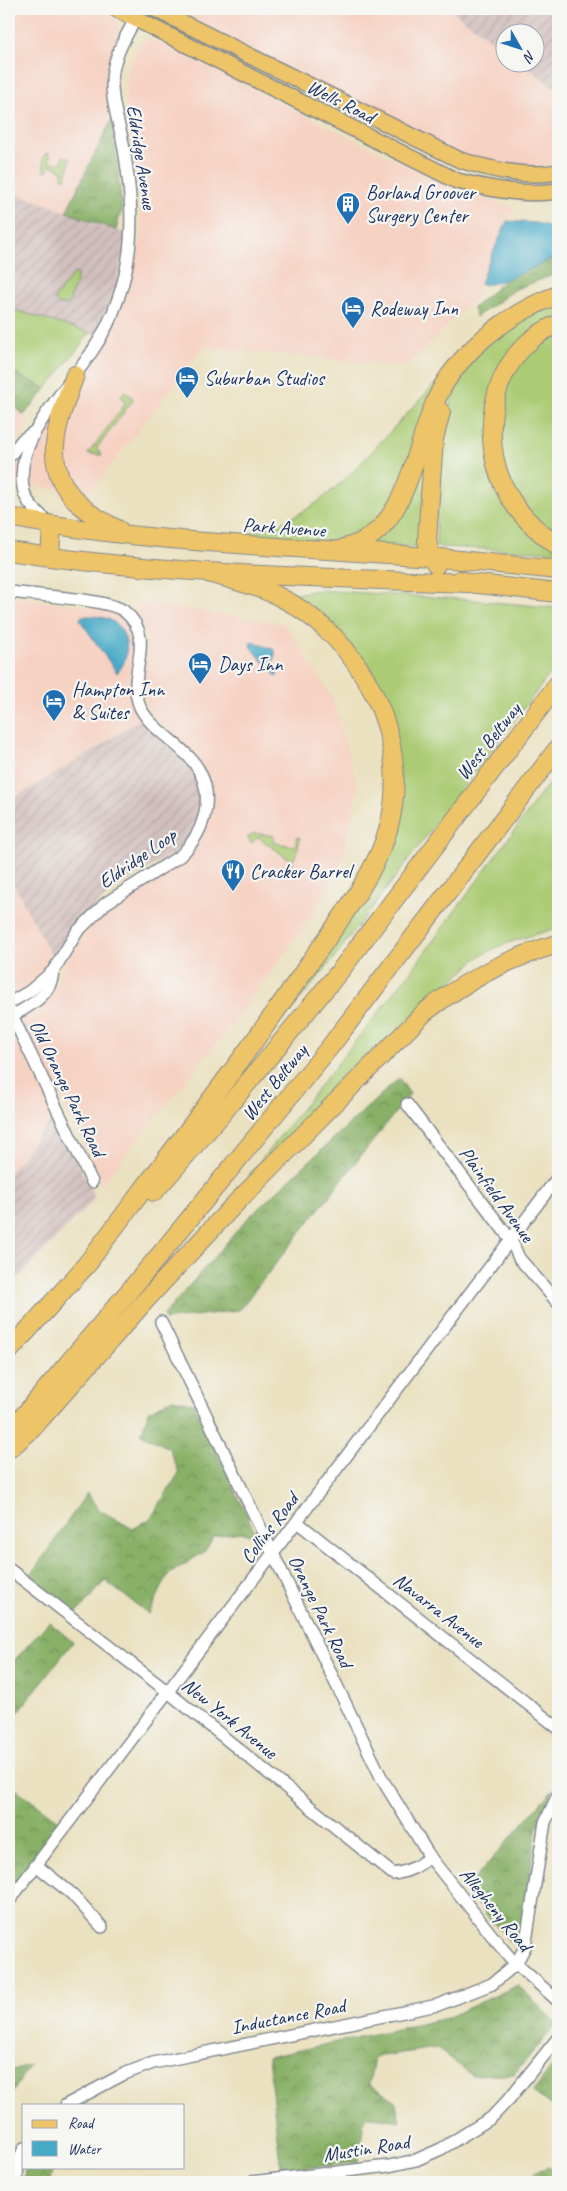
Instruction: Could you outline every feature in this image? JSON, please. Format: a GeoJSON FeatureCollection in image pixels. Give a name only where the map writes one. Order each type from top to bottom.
{"type":"FeatureCollection","features":[{"type":"Feature","properties":{"kind":"highway"},"geometry":{"type":"LineString","coordinates":[[331,551],[359,545],[373,536],[396,510],[430,412],[449,376],[477,343],[511,318],[558,295]]}},
{"type":"Feature","properties":{"kind":"highway"},"geometry":{"type":"LineString","coordinates":[[558,324],[541,332],[508,365],[495,396],[491,427],[499,475],[515,506],[529,523],[558,546]]}},
{"type":"Feature","properties":{"kind":"highway"},"geometry":{"type":"LineString","coordinates":[[469,583],[446,574],[437,567],[430,557],[427,540],[431,474],[437,422],[455,378],[477,343]]}},
{"type":"Feature","properties":{"kind":"highway"},"geometry":{"type":"LineString","coordinates":[[76,375],[58,422],[54,444],[55,464],[62,482],[73,498],[87,511],[126,534]]}},
{"type":"Feature","properties":{"kind":"highway","name":"Park Avenue"},"geometry":{"type":"LineString","coordinates":[[9,517],[52,525],[171,540],[430,557],[558,570]]}},
{"type":"Feature","properties":{"kind":"highway"},"geometry":{"type":"LineString","coordinates":[[50,557],[52,525]]}},
{"type":"Feature","properties":{"kind":"highway"},"geometry":{"type":"LineString","coordinates":[[9,551],[122,566],[208,573],[469,583],[558,593]]}},
{"type":"Feature","properties":{"kind":"highway"},"geometry":{"type":"LineString","coordinates":[[83,1269],[270,1020],[332,930],[378,856],[392,814],[395,780],[392,745],[386,722],[372,688],[350,654],[308,615],[277,596],[250,584],[208,573]]}},
{"type":"Feature","properties":{"kind":"highway","name":"West Beltway"},"geometry":{"type":"LineString","coordinates":[[9,1351],[124,1226],[221,1115],[340,971],[558,684]]}},
{"type":"Feature","properties":{"kind":"highway","name":"West Beltway"},"geometry":{"type":"LineString","coordinates":[[9,1433],[163,1252],[329,1048],[558,748]]}},
{"type":"Feature","properties":{"kind":"highway"},"geometry":{"type":"LineString","coordinates":[[9,1449],[30,1431],[145,1301],[233,1206],[425,1012],[455,988],[492,968],[518,956],[558,944]]}},
{"type":"Feature","properties":{"kind":"main road","name":"Wells Road"},"geometry":{"type":"LineString","coordinates":[[116,9],[457,181],[495,190],[538,194],[558,191]]}},
{"type":"Feature","properties":{"kind":"main road","name":"Wells Road"},"geometry":{"type":"LineString","coordinates":[[155,9],[460,160],[495,171],[533,174],[558,172]]}},
{"type":"Feature","properties":{"kind":"street","name":"Eldridge Avenue"},"geometry":{"type":"LineString","coordinates":[[52,525],[30,505],[24,493],[22,479],[24,457],[35,431],[93,351],[115,306],[126,276],[131,247],[132,223],[130,180],[112,85],[112,72],[116,58],[135,18]]}},
{"type":"Feature","properties":{"kind":"street","name":"Eldridge Avenue"},"geometry":{"type":"LineString","coordinates":[[9,457],[22,440],[35,431]]}},
{"type":"Feature","properties":{"kind":"street","name":"Eldridge Loop"},"geometry":{"type":"LineString","coordinates":[[9,592],[106,603],[122,610],[130,617],[137,628],[142,644],[135,678],[140,706],[151,722],[191,758],[203,780],[207,794],[202,824],[190,846],[180,856],[119,893],[90,918],[71,941],[53,971],[30,991],[9,1003]]}},
{"type":"Feature","properties":{"kind":"street","name":"Eldridge Loop"},"geometry":{"type":"LineString","coordinates":[[10,1013],[39,999],[46,992],[53,979],[53,971]]}},
{"type":"Feature","properties":{"kind":"street","name":"Old Orange Park Road"},"geometry":{"type":"LineString","coordinates":[[10,1013],[92,1182]]}},
{"type":"Feature","properties":{"kind":"street","name":"Plainfield Avenue"},"geometry":{"type":"LineString","coordinates":[[407,1104],[511,1240],[519,1258],[558,1303]]}},
{"type":"Feature","properties":{"kind":"street","name":"Collins Road"},"geometry":{"type":"LineString","coordinates":[[9,1901],[558,1178]]}},
{"type":"Feature","properties":{"kind":"street","name":"Orange Park Road"},"geometry":{"type":"LineString","coordinates":[[161,1322],[382,1779],[430,1857]]}},
{"type":"Feature","properties":{"kind":"street","name":"Navarra Avenue"},"geometry":{"type":"LineString","coordinates":[[296,1522],[558,1728]]}},
{"type":"Feature","properties":{"kind":"street","name":"New York Avenue"},"geometry":{"type":"LineString","coordinates":[[9,1569],[168,1692],[394,1874],[417,1867],[430,1857]]}},
{"type":"Feature","properties":{"kind":"street"},"geometry":{"type":"LineString","coordinates":[[516,1964],[525,1947],[545,1822],[558,1796]]}},
{"type":"Feature","properties":{"kind":"street","name":"Allegheny Road"},"geometry":{"type":"LineString","coordinates":[[430,1857],[516,1964],[558,2001]]}},
{"type":"Feature","properties":{"kind":"street"},"geometry":{"type":"LineString","coordinates":[[36,1865],[72,1894],[102,1927]]}},
{"type":"Feature","properties":{"kind":"street","name":"Inductance Road"},"geometry":{"type":"LineString","coordinates":[[68,2104],[124,2074],[153,2063],[438,2005],[492,1984],[516,1964]]}},
{"type":"Feature","properties":{"kind":"street","name":"Mustin Road"},"geometry":{"type":"LineString","coordinates":[[251,2182],[389,2166],[416,2160],[441,2149],[491,2118],[509,2100],[558,2038]]}},
{"type":"Feature","properties":{"kind":"street"},"geometry":{"type":"LineString","coordinates":[[16,2182],[22,2153]]}},
{"type":"Feature","properties":{"kind":"shaded area"},"geometry":{"type":"Polygon","coordinates":[[[9,9],[102,9],[114,15],[119,24],[118,35],[105,71],[112,119],[66,212],[9,191],[9,9]]]}},
{"type":"Feature","properties":{"kind":"shaded area"},"geometry":{"type":"Polygon","coordinates":[[[169,9],[450,9],[494,42],[494,72],[533,72],[558,90],[558,162],[545,166],[499,164],[465,156],[169,9]]]}},
{"type":"Feature","properties":{"kind":"shaded area"},"geometry":{"type":"Polygon","coordinates":[[[450,9],[558,9],[558,90],[533,72],[544,72],[544,22],[494,22],[494,42],[450,9]]]}},
{"type":"Feature","properties":{"kind":"shaded area"},"geometry":{"type":"Polygon","coordinates":[[[149,38],[460,192],[514,208],[476,297],[406,367],[204,347],[89,493],[9,483],[9,478],[104,344],[131,285],[142,232],[125,103],[128,69],[139,44],[149,38]]]}},
{"type":"Feature","properties":{"kind":"shaded area"},"geometry":{"type":"Polygon","coordinates":[[[9,191],[127,234],[116,286],[95,335],[9,308],[9,191]]]}},
{"type":"Feature","properties":{"kind":"shaded area"},"geometry":{"type":"Polygon","coordinates":[[[9,401],[12,401],[30,422],[9,452],[9,401]]]}},
{"type":"Feature","properties":{"kind":"shaded area"},"geometry":{"type":"Polygon","coordinates":[[[9,597],[103,608],[115,612],[128,624],[136,639],[136,654],[130,679],[131,697],[140,719],[101,746],[9,801],[9,597]]]}},
{"type":"Feature","properties":{"kind":"shaded area"},"geometry":{"type":"Polygon","coordinates":[[[139,601],[285,624],[333,699],[358,788],[340,868],[302,929],[240,1014],[102,1184],[21,1020],[24,1015],[45,1000],[56,986],[68,957],[89,928],[105,911],[189,856],[203,837],[212,813],[212,787],[198,758],[151,713],[141,690],[142,672],[148,643],[144,631],[133,614],[139,601]]]}},
{"type":"Feature","properties":{"kind":"shaded area"},"geometry":{"type":"Polygon","coordinates":[[[140,719],[188,765],[198,782],[202,797],[199,815],[185,843],[174,853],[115,888],[80,920],[53,959],[9,875],[9,801],[101,746],[140,719]]]}},
{"type":"Feature","properties":{"kind":"shaded area"},"geometry":{"type":"Polygon","coordinates":[[[9,875],[53,959],[47,970],[20,993],[12,994],[9,992],[9,875]]]}},
{"type":"Feature","properties":{"kind":"shaded area"},"geometry":{"type":"Polygon","coordinates":[[[9,1025],[55,1115],[9,1173],[9,1025]]]}},
{"type":"Feature","properties":{"kind":"shaded area"},"geometry":{"type":"Polygon","coordinates":[[[55,1115],[95,1198],[9,1287],[9,1173],[55,1115]]]}},
{"type":"Feature","properties":{"kind":"green space"},"geometry":{"type":"Polygon","coordinates":[[[112,119],[122,209],[116,230],[66,212],[112,119]]]}},
{"type":"Feature","properties":{"kind":"green space"},"geometry":{"type":"Polygon","coordinates":[[[48,153],[50,156],[49,162],[62,163],[63,156],[69,158],[66,178],[62,178],[62,170],[51,165],[47,171],[44,171],[43,156],[48,153]]]}},
{"type":"Feature","properties":{"kind":"green space"},"geometry":{"type":"Polygon","coordinates":[[[558,256],[558,273],[516,289],[476,317],[473,308],[524,264],[558,256]]]}},
{"type":"Feature","properties":{"kind":"green space"},"geometry":{"type":"Polygon","coordinates":[[[74,273],[78,275],[69,303],[67,305],[59,305],[54,299],[74,273]]]}},
{"type":"Feature","properties":{"kind":"green space"},"geometry":{"type":"Polygon","coordinates":[[[558,299],[558,320],[512,353],[492,463],[558,552],[439,547],[436,545],[439,457],[451,401],[463,376],[479,352],[502,331],[558,299]]]}},
{"type":"Feature","properties":{"kind":"green space"},"geometry":{"type":"Polygon","coordinates":[[[9,308],[90,333],[46,389],[9,370],[9,308]]]}},
{"type":"Feature","properties":{"kind":"green space"},"geometry":{"type":"Polygon","coordinates":[[[558,331],[558,541],[538,526],[503,470],[497,430],[510,373],[535,344],[558,331]]]}},
{"type":"Feature","properties":{"kind":"green space"},"geometry":{"type":"Polygon","coordinates":[[[9,370],[46,389],[24,415],[9,401],[9,370]]]}},
{"type":"Feature","properties":{"kind":"green space"},"geometry":{"type":"Polygon","coordinates":[[[442,376],[444,391],[422,547],[247,536],[246,534],[268,528],[289,519],[325,497],[357,468],[442,376]]]}},
{"type":"Feature","properties":{"kind":"green space"},"geometry":{"type":"Polygon","coordinates":[[[125,391],[133,400],[97,448],[102,455],[88,454],[125,404],[121,395],[125,391]]]}},
{"type":"Feature","properties":{"kind":"green space"},"geometry":{"type":"Polygon","coordinates":[[[319,590],[473,600],[558,608],[558,663],[330,963],[284,1019],[279,1014],[395,824],[382,700],[288,595],[319,590]]]}},
{"type":"Feature","properties":{"kind":"green space"},"geometry":{"type":"Polygon","coordinates":[[[558,771],[558,928],[508,943],[473,961],[422,1006],[251,1177],[249,1175],[408,975],[558,771]]]}},
{"type":"Feature","properties":{"kind":"green space"},"geometry":{"type":"Polygon","coordinates":[[[254,833],[274,836],[274,843],[295,846],[297,837],[300,838],[296,855],[287,870],[284,868],[290,860],[258,837],[252,843],[250,842],[248,837],[254,833]]]}},
{"type":"Feature","properties":{"kind":"green space"},"geometry":{"type":"Polygon","coordinates":[[[399,1078],[410,1094],[239,1310],[165,1320],[164,1315],[248,1218],[399,1078]]]}},
{"type":"Feature","properties":{"kind":"green space"},"geometry":{"type":"Polygon","coordinates":[[[172,1399],[193,1403],[258,1538],[241,1532],[214,1536],[205,1551],[168,1575],[149,1614],[105,1581],[75,1615],[29,1578],[87,1493],[98,1509],[133,1529],[151,1518],[179,1473],[169,1448],[141,1434],[149,1411],[172,1399]]]}},
{"type":"Feature","properties":{"kind":"green space"},"geometry":{"type":"Polygon","coordinates":[[[49,1622],[73,1642],[9,1724],[9,1666],[49,1622]]]}},
{"type":"Feature","properties":{"kind":"green space"},"geometry":{"type":"Polygon","coordinates":[[[9,1784],[62,1823],[9,1893],[9,1784]]]}},
{"type":"Feature","properties":{"kind":"green space"},"geometry":{"type":"Polygon","coordinates":[[[553,1789],[537,1827],[519,1944],[511,1943],[465,1890],[553,1789]]]}},
{"type":"Feature","properties":{"kind":"green space"},"geometry":{"type":"Polygon","coordinates":[[[518,1985],[557,2024],[514,2074],[472,2075],[436,2048],[374,2057],[369,2085],[395,2100],[400,2121],[365,2116],[358,2162],[281,2171],[268,2057],[447,2018],[518,1985]]]}},
{"type":"Feature","properties":{"kind":"green space"},"geometry":{"type":"Polygon","coordinates":[[[558,2059],[558,2111],[533,2092],[558,2059]]]}},
{"type":"Feature","properties":{"kind":"green space"},"geometry":{"type":"Polygon","coordinates":[[[30,2065],[9,2098],[9,2071],[30,2065]]]}},
{"type":"Feature","properties":{"kind":"green space"},"geometry":{"type":"Polygon","coordinates":[[[549,2167],[558,2176],[558,2182],[542,2182],[533,2172],[549,2167]]]}},
{"type":"Feature","properties":{"kind":"green space"},"geometry":{"type":"Polygon","coordinates":[[[25,2168],[53,2168],[50,2182],[24,2182],[25,2168]]]}},
{"type":"Feature","properties":{"kind":"water"},"geometry":{"type":"Polygon","coordinates":[[[507,221],[540,224],[558,230],[558,256],[496,283],[480,284],[483,275],[507,221]]]}},
{"type":"Feature","properties":{"kind":"water"},"geometry":{"type":"Polygon","coordinates":[[[82,616],[105,618],[119,627],[124,634],[127,650],[122,666],[117,673],[80,620],[82,616]]]}},
{"type":"Feature","properties":{"kind":"water"},"geometry":{"type":"Polygon","coordinates":[[[253,642],[275,650],[272,663],[278,674],[276,676],[251,647],[250,643],[253,642]]]}},
{"type":"Feature","properties":{"kind":"place","name":"Borland Groover Surgery Center"},"geometry":{"type":"Point","coordinates":[348,225]}},
{"type":"Feature","properties":{"kind":"place","name":"Rodeway Inn"},"geometry":{"type":"Point","coordinates":[353,329]}},
{"type":"Feature","properties":{"kind":"place","name":"Suburban Studios"},"geometry":{"type":"Point","coordinates":[187,399]}},
{"type":"Feature","properties":{"kind":"place","name":"Days Inn"},"geometry":{"type":"Point","coordinates":[200,685]}},
{"type":"Feature","properties":{"kind":"place","name":"Hampton Inn & Suites"},"geometry":{"type":"Point","coordinates":[54,722]}},
{"type":"Feature","properties":{"kind":"place","name":"Cracker Barrel"},"geometry":{"type":"Point","coordinates":[233,892]}}]}
